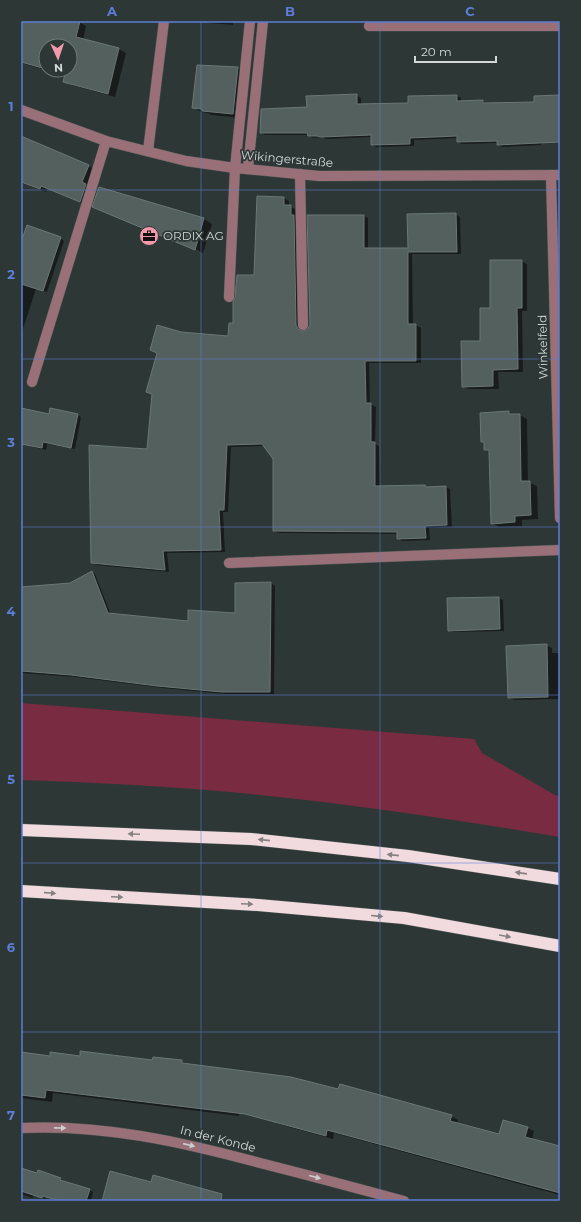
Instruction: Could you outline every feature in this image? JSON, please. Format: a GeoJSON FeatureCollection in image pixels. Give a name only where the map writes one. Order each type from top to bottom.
{"type":"FeatureCollection","features":[{"type":"Feature","properties":{"kind":"highway"},"geometry":{"type":"LineString","coordinates":[[21,830],[251,839],[408,856],[560,879]]}},
{"type":"Feature","properties":{"kind":"highway"},"geometry":{"type":"LineString","coordinates":[[21,891],[258,905],[404,918],[560,946]]}},
{"type":"Feature","properties":{"kind":"street"},"geometry":{"type":"LineString","coordinates":[[148,151],[164,21]]}},
{"type":"Feature","properties":{"kind":"street"},"geometry":{"type":"LineString","coordinates":[[228,297],[235,168],[250,21]]}},
{"type":"Feature","properties":{"kind":"street"},"geometry":{"type":"LineString","coordinates":[[248,168],[264,21]]}},
{"type":"Feature","properties":{"kind":"street"},"geometry":{"type":"LineString","coordinates":[[369,26],[560,26]]}},
{"type":"Feature","properties":{"kind":"street","name":"Wikingerstraße"},"geometry":{"type":"LineString","coordinates":[[21,110],[106,141],[186,161],[235,168],[248,168],[319,176],[556,175]]}},
{"type":"Feature","properties":{"kind":"street"},"geometry":{"type":"LineString","coordinates":[[32,382],[106,141]]}},
{"type":"Feature","properties":{"kind":"street"},"geometry":{"type":"LineString","coordinates":[[300,174],[303,325]]}},
{"type":"Feature","properties":{"kind":"street","name":"Winkelfeld"},"geometry":{"type":"LineString","coordinates":[[556,175],[560,518]]}},
{"type":"Feature","properties":{"kind":"street"},"geometry":{"type":"LineString","coordinates":[[229,563],[560,550]]}},
{"type":"Feature","properties":{"kind":"street","name":"In der Konde"},"geometry":{"type":"LineString","coordinates":[[21,1128],[92,1129],[160,1138],[243,1158],[404,1201]]}},
{"type":"Feature","properties":{"kind":"shaded area"},"geometry":{"type":"Polygon","coordinates":[[[21,703],[474,739],[482,753],[555,795],[560,796],[560,837],[414,814],[269,796],[207,790],[83,782],[21,780],[21,703]]]}},
{"type":"Feature","properties":{"kind":"building"},"geometry":{"type":"Polygon","coordinates":[[[21,21],[80,21],[76,37],[119,48],[108,94],[63,82],[64,78],[78,78],[78,38],[38,38],[38,67],[21,62],[21,21]]]}},
{"type":"Feature","properties":{"kind":"building"},"geometry":{"type":"Polygon","coordinates":[[[197,65],[238,67],[233,114],[202,111],[202,109],[192,108],[197,65]]]}},
{"type":"Feature","properties":{"kind":"building"},"geometry":{"type":"Polygon","coordinates":[[[357,94],[357,104],[408,103],[408,96],[457,95],[457,101],[483,100],[483,103],[534,102],[534,96],[560,95],[560,142],[497,145],[497,141],[457,142],[457,136],[410,138],[410,144],[371,145],[371,135],[321,137],[308,136],[307,133],[260,133],[261,109],[307,107],[306,96],[357,94]]]}},
{"type":"Feature","properties":{"kind":"building"},"geometry":{"type":"Polygon","coordinates":[[[21,136],[89,165],[82,182],[86,184],[80,202],[41,186],[40,189],[21,182],[21,136]]]}},
{"type":"Feature","properties":{"kind":"building"},"geometry":{"type":"Polygon","coordinates":[[[99,187],[204,218],[195,250],[92,207],[99,187]]]}},
{"type":"Feature","properties":{"kind":"building"},"geometry":{"type":"Polygon","coordinates":[[[257,196],[284,197],[284,205],[291,205],[291,215],[294,215],[296,325],[298,329],[303,331],[307,330],[310,325],[307,215],[364,215],[364,248],[408,248],[407,214],[456,213],[457,252],[408,252],[408,324],[416,324],[416,361],[365,361],[366,403],[371,403],[371,442],[375,442],[375,486],[446,486],[447,525],[425,526],[426,538],[397,539],[397,532],[273,531],[273,459],[262,444],[227,445],[224,510],[219,510],[221,550],[163,551],[165,570],[91,563],[89,445],[147,449],[152,394],[146,392],[157,353],[150,350],[157,325],[181,332],[228,336],[229,323],[233,323],[233,302],[235,297],[237,275],[254,275],[257,196]]]}},
{"type":"Feature","properties":{"kind":"building"},"geometry":{"type":"Polygon","coordinates":[[[27,225],[61,237],[43,291],[21,284],[21,242],[27,225]]]}},
{"type":"Feature","properties":{"kind":"building"},"geometry":{"type":"Polygon","coordinates":[[[490,260],[522,260],[522,308],[517,308],[518,369],[493,370],[493,386],[462,387],[461,341],[480,341],[480,308],[490,308],[490,260]]]}},
{"type":"Feature","properties":{"kind":"building"},"geometry":{"type":"Polygon","coordinates":[[[21,408],[49,414],[50,408],[78,414],[71,448],[43,442],[42,448],[21,444],[21,408]]]}},
{"type":"Feature","properties":{"kind":"building"},"geometry":{"type":"Polygon","coordinates":[[[509,411],[509,414],[520,414],[521,481],[530,481],[531,515],[515,516],[515,522],[491,524],[489,450],[484,450],[484,442],[481,442],[480,413],[509,411]]]}},
{"type":"Feature","properties":{"kind":"building"},"geometry":{"type":"Polygon","coordinates":[[[92,571],[108,613],[188,621],[188,610],[235,613],[235,583],[271,582],[270,692],[222,692],[157,686],[71,675],[21,671],[21,587],[70,583],[92,571]]]}},
{"type":"Feature","properties":{"kind":"building"},"geometry":{"type":"Polygon","coordinates":[[[499,597],[500,629],[448,631],[447,598],[499,597]]]}},
{"type":"Feature","properties":{"kind":"building"},"geometry":{"type":"Polygon","coordinates":[[[547,644],[548,697],[508,698],[506,646],[547,644]]]}},
{"type":"Feature","properties":{"kind":"building"},"geometry":{"type":"Polygon","coordinates":[[[80,1051],[152,1060],[153,1057],[182,1060],[182,1063],[291,1077],[338,1089],[340,1084],[452,1115],[450,1121],[499,1134],[503,1120],[528,1127],[525,1137],[560,1146],[560,1193],[327,1130],[326,1136],[245,1114],[46,1090],[45,1098],[21,1095],[21,1052],[50,1056],[50,1052],[80,1056],[80,1051]]]}},
{"type":"Feature","properties":{"kind":"building"},"geometry":{"type":"Polygon","coordinates":[[[21,1168],[37,1173],[38,1170],[61,1178],[60,1180],[90,1189],[86,1201],[61,1201],[42,1196],[42,1198],[21,1191],[21,1168]]]}},
{"type":"Feature","properties":{"kind":"building"},"geometry":{"type":"Polygon","coordinates":[[[110,1171],[151,1182],[153,1175],[222,1194],[221,1201],[102,1201],[110,1171]]]}},
{"type":"Feature","properties":{"kind":"place","name":"ORDIX AG"},"geometry":{"type":"Point","coordinates":[149,236]}}]}
